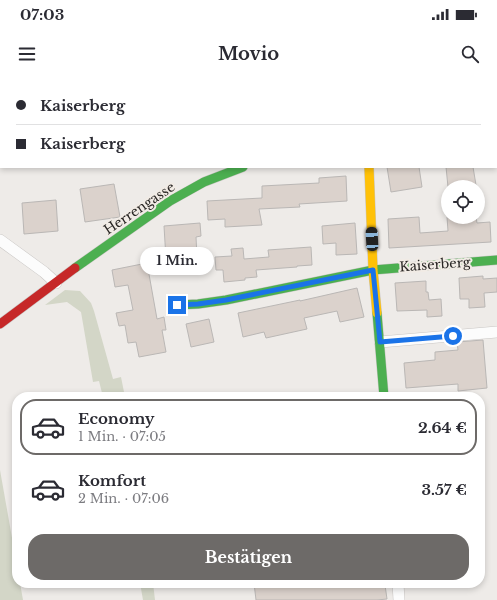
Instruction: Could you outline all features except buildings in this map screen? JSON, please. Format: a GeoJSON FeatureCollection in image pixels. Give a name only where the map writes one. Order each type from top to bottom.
{"type":"FeatureCollection","features":[{"type":"Feature","properties":{"kind":"street","name":"Herrengasse"},"geometry":{"type":"LineString","coordinates":[[0,324],[80,264],[170,201],[204,182],[240,168]]}},
{"type":"Feature","properties":{"kind":"street"},"geometry":{"type":"LineString","coordinates":[[369,168],[373,270],[384,392]]}},
{"type":"Feature","properties":{"kind":"street"},"geometry":{"type":"LineString","coordinates":[[0,240],[44,272],[56,283]]}},
{"type":"Feature","properties":{"kind":"street","name":"Kaiserberg"},"geometry":{"type":"LineString","coordinates":[[177,305],[226,300],[373,270],[497,260]]}},
{"type":"Feature","properties":{"kind":"street"},"geometry":{"type":"LineString","coordinates":[[380,342],[497,332]]}},
{"type":"Feature","properties":{"kind":"street"},"geometry":{"type":"LineString","coordinates":[[398,588],[399,600]]}},
{"type":"Feature","properties":{"kind":"shaded area"},"geometry":{"type":"Polygon","coordinates":[[[65,290],[80,291],[91,303],[113,379],[121,377],[124,392],[102,392],[99,381],[93,382],[81,312],[67,302],[45,305],[65,290]]]}},
{"type":"Feature","properties":{"kind":"shaded area"},"geometry":{"type":"Polygon","coordinates":[[[0,470],[12,538],[12,588],[21,588],[23,600],[0,600],[0,470]]]}},
{"type":"Feature","properties":{"kind":"shaded area"},"geometry":{"type":"Polygon","coordinates":[[[141,588],[154,588],[155,600],[143,600],[141,588]]]}},
{"type":"Feature","properties":{"kind":"traffic: fast"},"geometry":{"type":"LineString","coordinates":[[75,268],[170,201],[204,182],[240,168]]}},
{"type":"Feature","properties":{"kind":"traffic: fast"},"geometry":{"type":"LineString","coordinates":[[177,305],[226,300],[373,270],[497,260]]}},
{"type":"Feature","properties":{"kind":"traffic: fast"},"geometry":{"type":"LineString","coordinates":[[377,313],[384,392]]}},
{"type":"Feature","properties":{"kind":"traffic: slow"},"geometry":{"type":"LineString","coordinates":[[369,168],[373,270],[377,313]]}},
{"type":"Feature","properties":{"kind":"traffic: jam"},"geometry":{"type":"LineString","coordinates":[[0,324],[75,268]]}},
{"type":"Feature","properties":{"kind":"route"},"geometry":{"type":"LineString","coordinates":[[177,305],[226,300],[373,270],[380,342],[453,336]]}}]}
